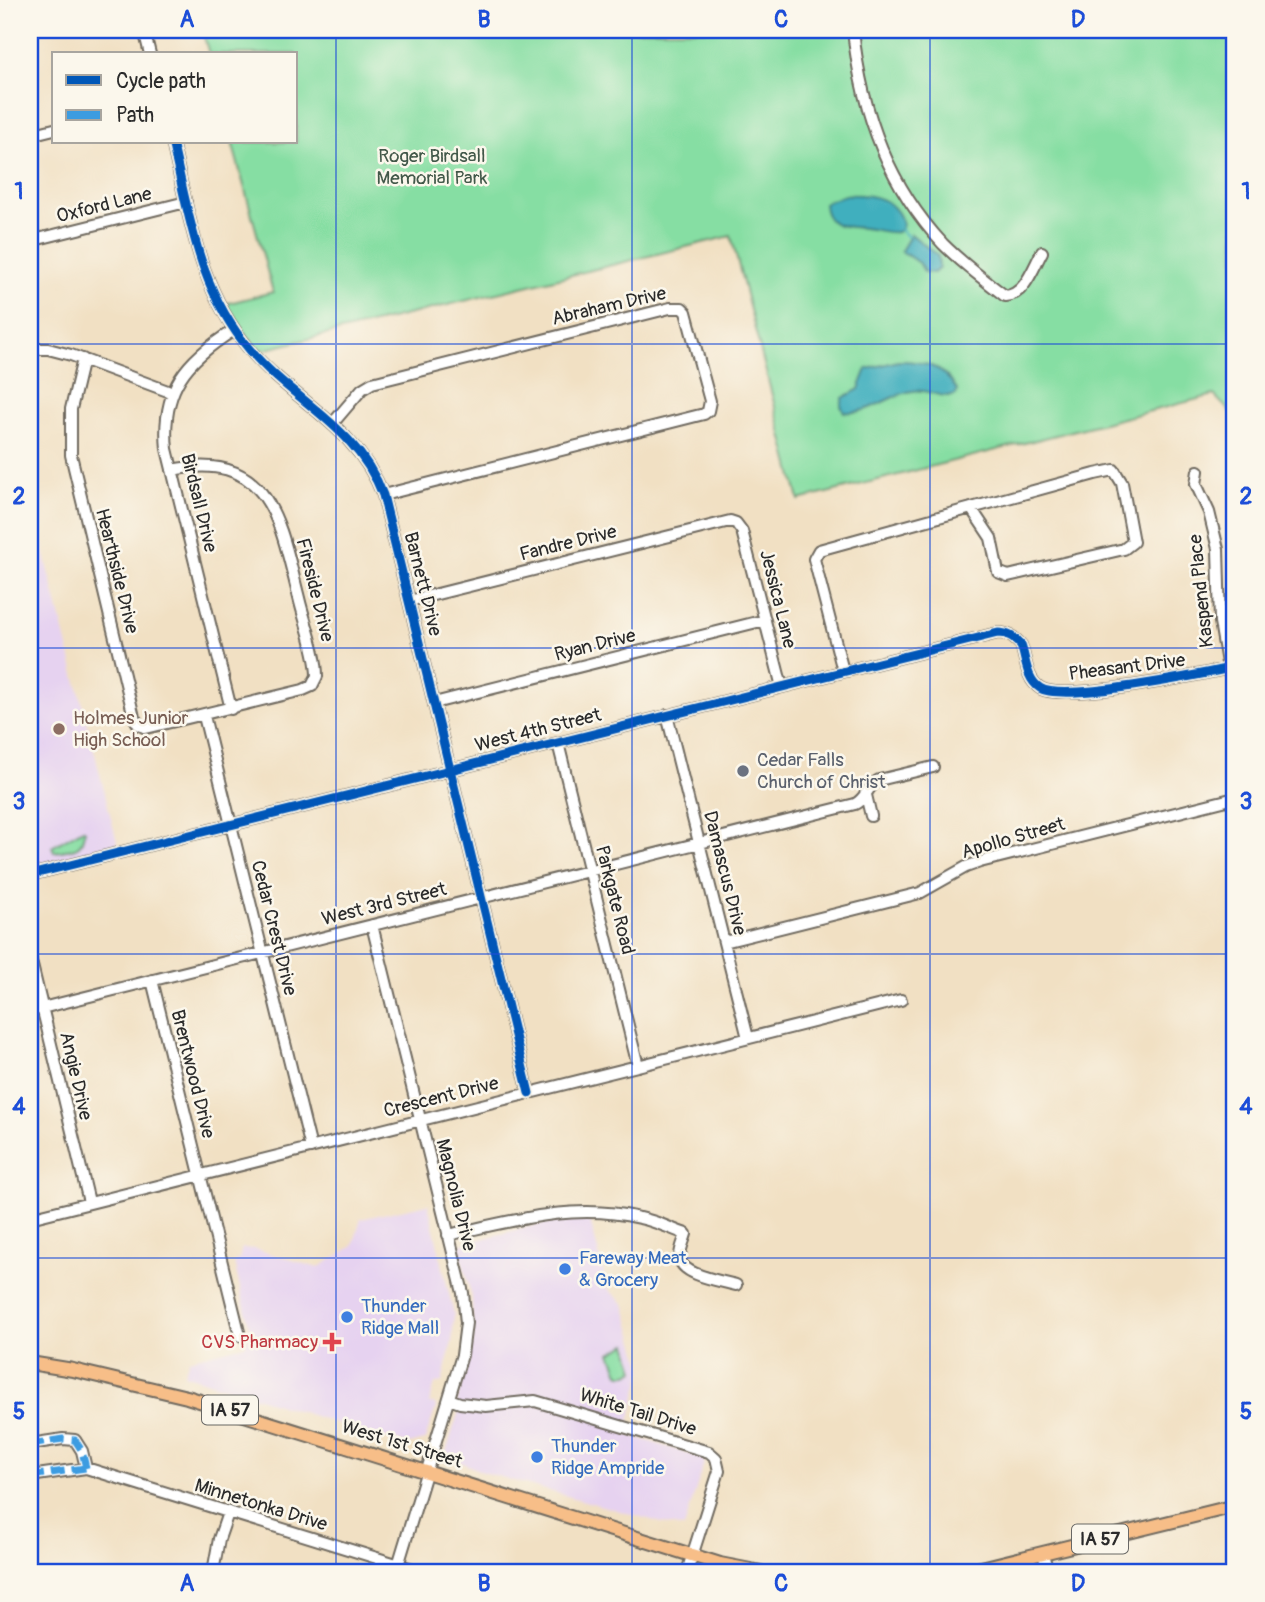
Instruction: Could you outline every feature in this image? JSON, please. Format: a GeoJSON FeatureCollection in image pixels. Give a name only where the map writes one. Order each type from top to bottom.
{"type":"FeatureCollection","features":[{"type":"Feature","properties":{"kind":"main road","name":"West 1st Street"},"geometry":{"type":"LineString","coordinates":[[30,1363],[73,1370],[187,1397],[720,1563],[761,1572]]}},
{"type":"Feature","properties":{"kind":"main road","name":"IA 57"},"geometry":{"type":"LineString","coordinates":[[965,1572],[1235,1506]]}},
{"type":"Feature","properties":{"kind":"street"},"geometry":{"type":"LineString","coordinates":[[144,30],[150,52]]}},
{"type":"Feature","properties":{"kind":"street"},"geometry":{"type":"LineString","coordinates":[[853,30],[863,89],[882,151],[903,191],[943,244],[1005,296],[1014,295],[1021,289],[1042,252]]}},
{"type":"Feature","properties":{"kind":"street"},"geometry":{"type":"LineString","coordinates":[[30,135],[52,130]]}},
{"type":"Feature","properties":{"kind":"street","name":"Barnett Drive"},"geometry":{"type":"LineString","coordinates":[[172,144],[204,273],[216,302],[253,354],[332,424],[361,454],[383,495],[529,1093]]}},
{"type":"Feature","properties":{"kind":"street","name":"Oxford Lane"},"geometry":{"type":"LineString","coordinates":[[30,241],[186,202]]}},
{"type":"Feature","properties":{"kind":"street","name":"Abraham Drive"},"geometry":{"type":"LineString","coordinates":[[332,424],[362,389],[372,383],[670,308],[682,308],[686,312],[710,401],[708,411],[704,414],[383,495]]}},
{"type":"Feature","properties":{"kind":"street","name":"Birdsall Drive"},"geometry":{"type":"LineString","coordinates":[[231,709],[167,449],[166,427],[173,393],[194,360],[234,330]]}},
{"type":"Feature","properties":{"kind":"street"},"geometry":{"type":"LineString","coordinates":[[30,349],[48,349],[83,359],[173,393]]}},
{"type":"Feature","properties":{"kind":"street","name":"Hearthside Drive"},"geometry":{"type":"LineString","coordinates":[[83,359],[71,409],[71,456],[134,717],[142,726],[152,728],[204,716]]}},
{"type":"Feature","properties":{"kind":"street","name":"Fireside Drive"},"geometry":{"type":"LineString","coordinates":[[172,470],[203,466],[225,469],[244,477],[267,498],[281,527],[317,671],[312,686],[303,690],[204,716]]}},
{"type":"Feature","properties":{"kind":"street"},"geometry":{"type":"LineString","coordinates":[[843,671],[814,559],[819,550],[971,508],[1114,470],[1122,482],[1133,542],[1124,550],[1008,576],[998,572],[991,538],[971,508]]}},
{"type":"Feature","properties":{"kind":"street","name":"Kaspend Place"},"geometry":{"type":"LineString","coordinates":[[1198,471],[1196,484],[1209,512],[1218,549],[1220,622],[1232,668]]}},
{"type":"Feature","properties":{"kind":"street","name":"Fandre Drive"},"geometry":{"type":"LineString","coordinates":[[409,601],[724,521],[736,523]]}},
{"type":"Feature","properties":{"kind":"street","name":"Jessica Lane"},"geometry":{"type":"LineString","coordinates":[[736,523],[742,531],[782,687]]}},
{"type":"Feature","properties":{"kind":"street","name":"Ryan Drive"},"geometry":{"type":"LineString","coordinates":[[434,703],[765,620]]}},
{"type":"Feature","properties":{"kind":"street","name":"West 4th Street"},"geometry":{"type":"LineString","coordinates":[[30,875],[998,633],[1013,637]]}},
{"type":"Feature","properties":{"kind":"street","name":"Pheasant Drive"},"geometry":{"type":"LineString","coordinates":[[1013,637],[1021,645],[1033,681],[1038,687],[1054,693],[1155,682],[1232,668]]}},
{"type":"Feature","properties":{"kind":"street","name":"Damascus Drive"},"geometry":{"type":"LineString","coordinates":[[667,715],[748,1038]]}},
{"type":"Feature","properties":{"kind":"street","name":"Cedar Crest Drive"},"geometry":{"type":"LineString","coordinates":[[204,716],[311,1148]]}},
{"type":"Feature","properties":{"kind":"street","name":"Parkgate Road"},"geometry":{"type":"LineString","coordinates":[[558,743],[638,1066]]}},
{"type":"Feature","properties":{"kind":"street","name":"West 3rd Street"},"geometry":{"type":"LineString","coordinates":[[30,1011],[855,804],[862,801],[872,784],[879,780],[933,767]]}},
{"type":"Feature","properties":{"kind":"street"},"geometry":{"type":"LineString","coordinates":[[866,795],[871,816]]}},
{"type":"Feature","properties":{"kind":"street","name":"Apollo Street"},"geometry":{"type":"LineString","coordinates":[[724,942],[919,893],[966,867],[981,862],[1235,798]]}},
{"type":"Feature","properties":{"kind":"street","name":"Magnolia Drive"},"geometry":{"type":"LineString","coordinates":[[372,925],[463,1293],[466,1323],[462,1355],[397,1569]]}},
{"type":"Feature","properties":{"kind":"street","name":"Angie Drive"},"geometry":{"type":"LineString","coordinates":[[30,957],[89,1202]]}},
{"type":"Feature","properties":{"kind":"street","name":"Brentwood Drive"},"geometry":{"type":"LineString","coordinates":[[152,980],[240,1336]]}},
{"type":"Feature","properties":{"kind":"street","name":"Crescent Drive"},"geometry":{"type":"LineString","coordinates":[[30,1218],[901,1000]]}},
{"type":"Feature","properties":{"kind":"street"},"geometry":{"type":"LineString","coordinates":[[448,1236],[534,1215],[599,1212],[642,1218],[686,1234],[680,1256],[681,1264],[687,1271],[736,1285]]}},
{"type":"Feature","properties":{"kind":"street","name":"White Tail Drive"},"geometry":{"type":"LineString","coordinates":[[449,1399],[486,1406],[535,1401],[709,1452],[716,1458],[719,1471],[687,1572]]}},
{"type":"Feature","properties":{"kind":"street"},"geometry":{"type":"LineString","coordinates":[[30,1444],[75,1440],[89,1469],[30,1476]]}},
{"type":"Feature","properties":{"kind":"street","name":"Minnetonka Drive"},"geometry":{"type":"LineString","coordinates":[[89,1469],[397,1569],[422,1572]]}},
{"type":"Feature","properties":{"kind":"street"},"geometry":{"type":"LineString","coordinates":[[213,1572],[219,1539],[228,1513]]}},
{"type":"Feature","properties":{"kind":"street"},"geometry":{"type":"LineString","coordinates":[[1042,1554],[1048,1572]]}},
{"type":"Feature","properties":{"kind":"shaded area","name":"Holmes Junior High School"},"geometry":{"type":"Polygon","coordinates":[[[30,496],[118,846],[30,867],[30,496]]]}},
{"type":"Feature","properties":{"kind":"shaded area"},"geometry":{"type":"Polygon","coordinates":[[[428,1204],[454,1315],[452,1342],[442,1382],[435,1384],[429,1404],[435,1404],[436,1407],[425,1440],[409,1444],[364,1432],[184,1374],[189,1359],[245,1345],[251,1333],[234,1262],[239,1260],[242,1248],[255,1249],[318,1268],[353,1246],[361,1219],[428,1204]]]}},
{"type":"Feature","properties":{"kind":"shaded area"},"geometry":{"type":"Polygon","coordinates":[[[575,1219],[590,1221],[608,1289],[624,1304],[643,1369],[626,1434],[705,1459],[684,1528],[483,1472],[445,1455],[459,1411],[456,1405],[473,1340],[472,1298],[458,1245],[544,1223],[575,1219]]]}},
{"type":"Feature","properties":{"kind":"green space","name":"Roger Birdsall Memorial Park"},"geometry":{"type":"Polygon","coordinates":[[[202,30],[1235,30],[1235,417],[1214,395],[799,500],[731,236],[259,351],[231,316],[225,304],[273,292],[233,144],[298,144],[298,52],[208,52],[202,30]]]}},
{"type":"Feature","properties":{"kind":"green space"},"geometry":{"type":"Polygon","coordinates":[[[83,829],[85,831],[79,846],[54,852],[52,847],[83,829]]]}},
{"type":"Feature","properties":{"kind":"green space"},"geometry":{"type":"Polygon","coordinates":[[[627,1344],[635,1370],[623,1374],[619,1373],[611,1353],[627,1344]]]}},
{"type":"Feature","properties":{"kind":"water"},"geometry":{"type":"Polygon","coordinates":[[[845,195],[881,199],[894,208],[903,225],[898,232],[891,232],[834,223],[825,212],[824,203],[845,195]]]}},
{"type":"Feature","properties":{"kind":"water"},"geometry":{"type":"Polygon","coordinates":[[[911,234],[938,256],[939,268],[934,273],[924,272],[920,264],[901,251],[911,234]]]}},
{"type":"Feature","properties":{"kind":"water"},"geometry":{"type":"Polygon","coordinates":[[[898,361],[917,362],[939,370],[952,382],[957,390],[956,395],[912,391],[862,411],[844,412],[841,406],[843,398],[859,389],[867,369],[898,361]]]}},
{"type":"Feature","properties":{"kind":"waterway"},"geometry":{"type":"LineString","coordinates":[[900,229],[908,237]]}},
{"type":"Feature","properties":{"kind":"marked path"},"geometry":{"type":"LineString","coordinates":[[30,1444],[75,1440],[82,1451],[86,1468]]}},
{"type":"Feature","properties":{"kind":"marked path"},"geometry":{"type":"LineString","coordinates":[[30,1476],[91,1469]]}},
{"type":"Feature","properties":{"kind":"cycle path"},"geometry":{"type":"LineString","coordinates":[[172,144],[198,251],[218,302],[232,327],[267,368],[341,433],[372,471],[383,495],[529,1093]]}},
{"type":"Feature","properties":{"kind":"cycle path"},"geometry":{"type":"LineString","coordinates":[[30,875],[998,633],[1008,635],[1021,645],[1027,668],[1035,684],[1054,692],[1134,686],[1235,667]]}},
{"type":"Feature","properties":{"kind":"place","name":"Holmes Junior High School"},"geometry":{"type":"Point","coordinates":[59,729]}},
{"type":"Feature","properties":{"kind":"place","name":"Cedar Falls Church of Christ"},"geometry":{"type":"Point","coordinates":[743,771]}},
{"type":"Feature","properties":{"kind":"place","name":"Fareway Meat & Grocery"},"geometry":{"type":"Point","coordinates":[565,1269]}},
{"type":"Feature","properties":{"kind":"place","name":"Thunder Ridge Mall"},"geometry":{"type":"Point","coordinates":[347,1317]}},
{"type":"Feature","properties":{"kind":"place","name":"CVS Pharmacy"},"geometry":{"type":"Point","coordinates":[332,1342]}},
{"type":"Feature","properties":{"kind":"place","name":"Thunder Ridge Ampride"},"geometry":{"type":"Point","coordinates":[537,1457]}}]}
